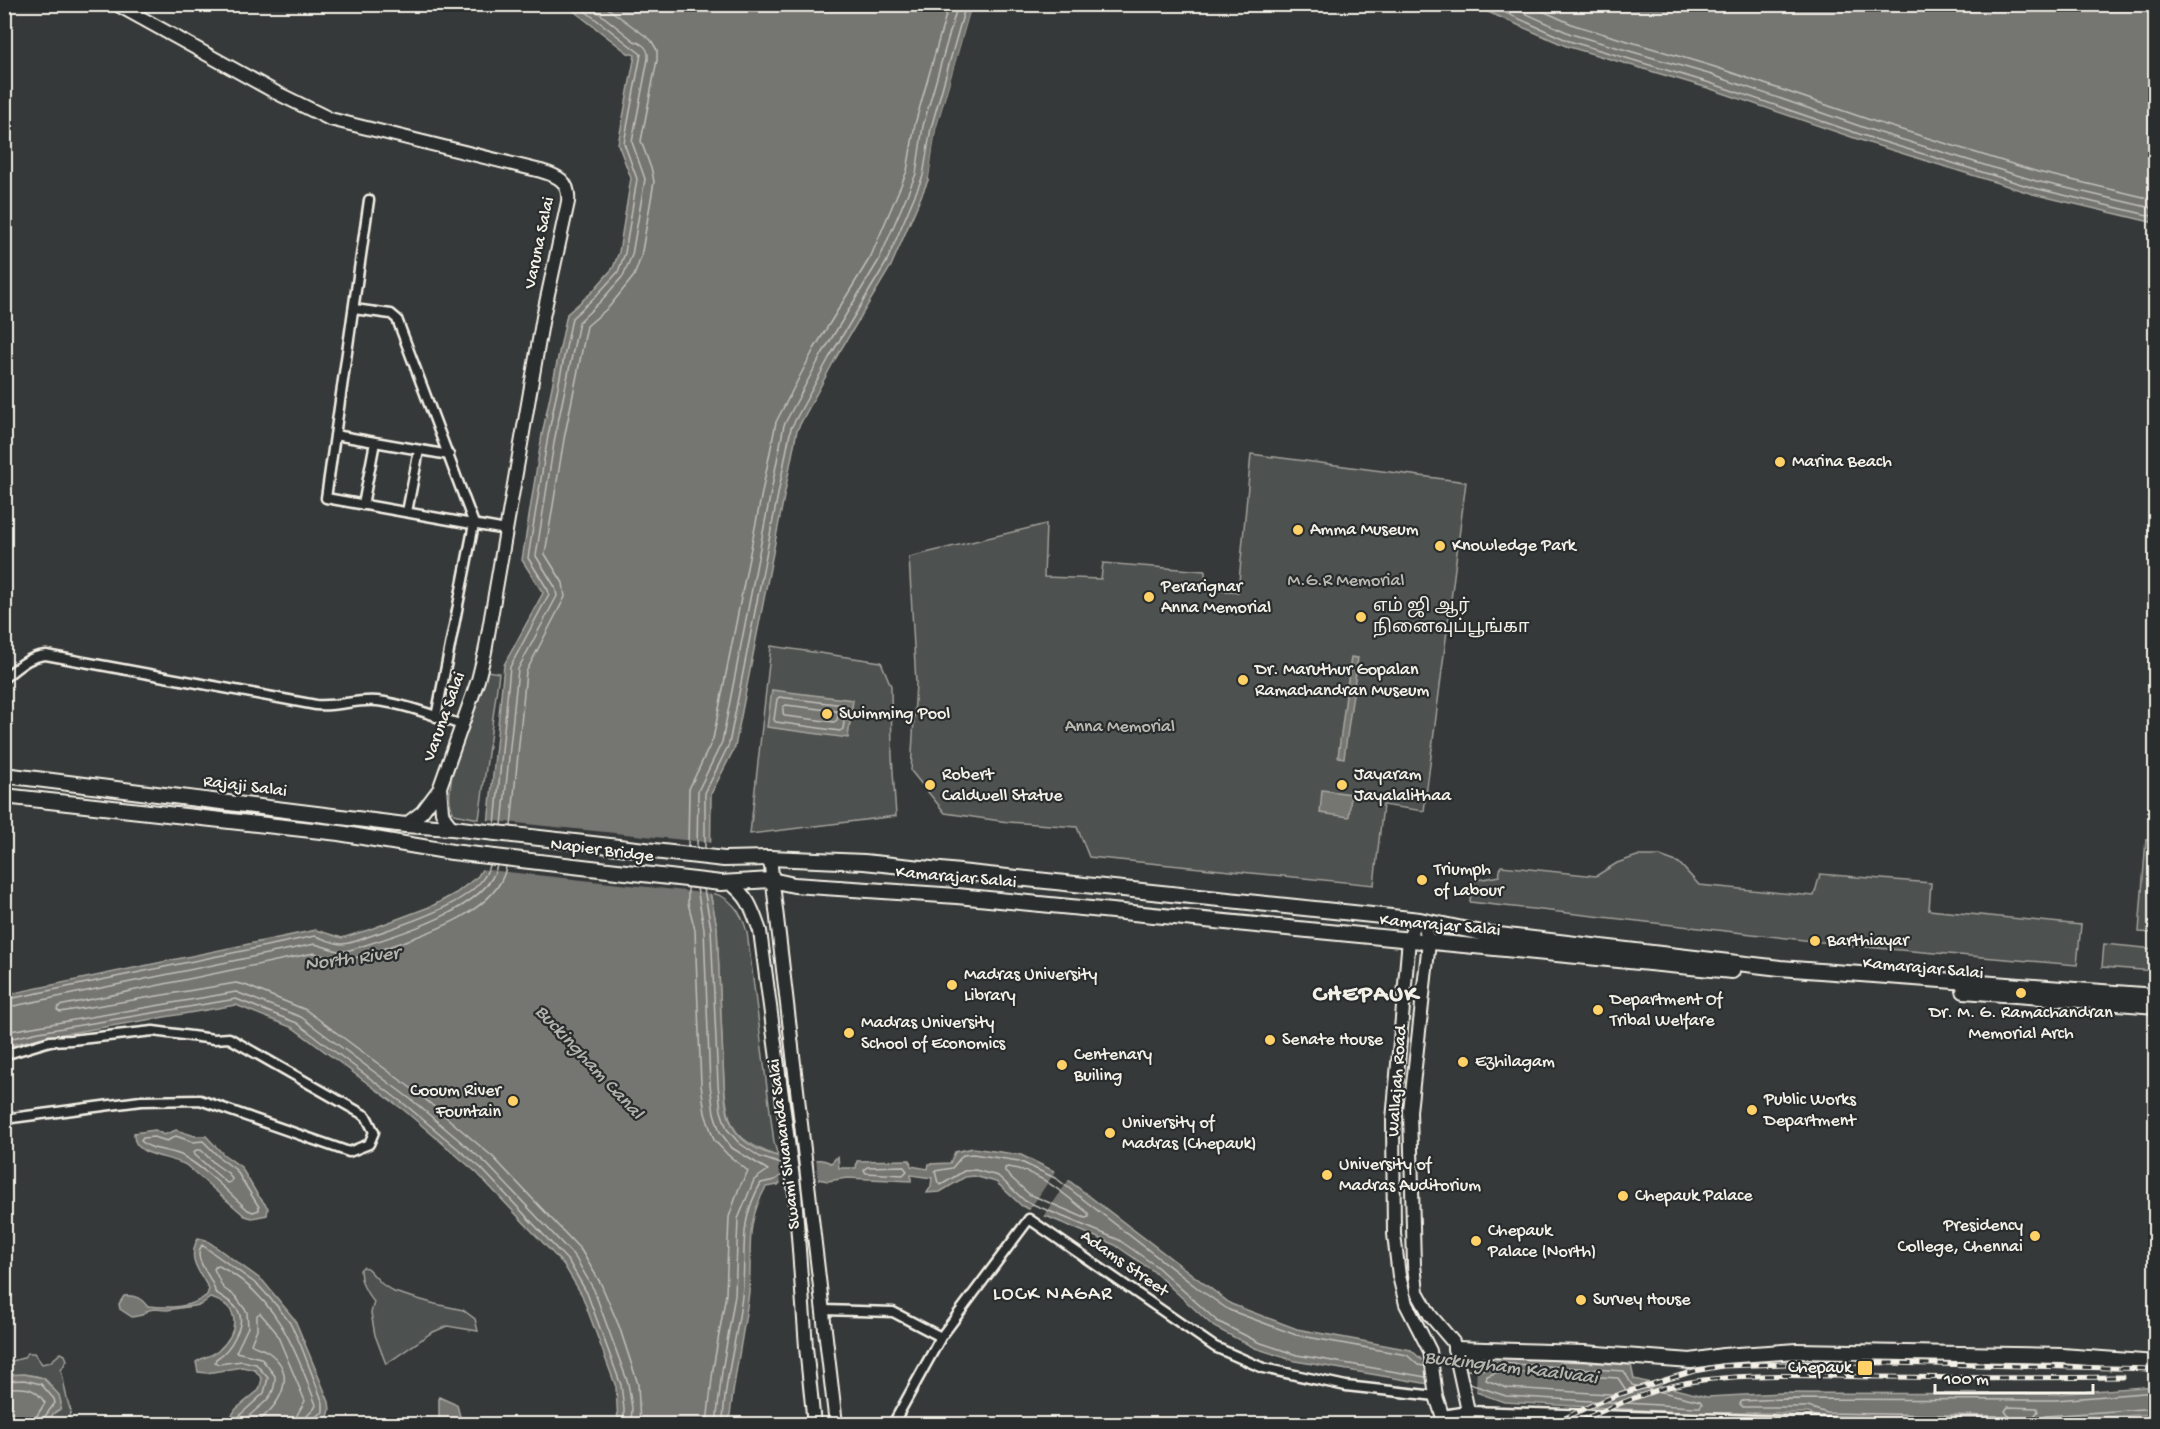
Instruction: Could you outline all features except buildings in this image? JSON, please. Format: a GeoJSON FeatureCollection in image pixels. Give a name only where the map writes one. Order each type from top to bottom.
{"type":"FeatureCollection","features":[{"type":"Feature","properties":{"kind":"main road","name":"Rajaji Salai"},"geometry":{"type":"LineString","coordinates":[[4,775],[405,825],[481,832]]}},
{"type":"Feature","properties":{"kind":"main road","name":"Rajaji Salai"},"geometry":{"type":"LineString","coordinates":[[4,796],[339,833],[478,855]]}},
{"type":"Feature","properties":{"kind":"main road","name":"Napier Bridge"},"geometry":{"type":"LineString","coordinates":[[481,832],[723,859]]}},
{"type":"Feature","properties":{"kind":"main road","name":"Napier Bridge"},"geometry":{"type":"LineString","coordinates":[[478,855],[725,883]]}},
{"type":"Feature","properties":{"kind":"main road","name":"Kamarajar Salai"},"geometry":{"type":"LineString","coordinates":[[723,859],[770,858],[864,862],[1420,920],[1482,933],[1780,968],[2156,996]]}},
{"type":"Feature","properties":{"kind":"main road","name":"Kamarajar Salai"},"geometry":{"type":"LineString","coordinates":[[725,883],[771,880],[794,885],[957,896],[1644,964],[2156,1006]]}},
{"type":"Feature","properties":{"kind":"main road"},"geometry":{"type":"LineString","coordinates":[[1456,1352],[1584,1353],[1691,1361],[1723,1356],[1809,1351],[2062,1356],[2156,1363]]}},
{"type":"Feature","properties":{"kind":"street","name":"Varuna Salai"},"geometry":{"type":"LineString","coordinates":[[116,4],[275,92],[330,119],[541,171],[557,177],[566,184],[568,189],[568,202],[543,317],[482,667],[440,787],[422,812],[405,825]]}},
{"type":"Feature","properties":{"kind":"street"},"geometry":{"type":"LineString","coordinates":[[369,200],[326,498],[506,530]]}},
{"type":"Feature","properties":{"kind":"street"},"geometry":{"type":"LineString","coordinates":[[354,309],[391,314],[397,319],[474,524],[436,717]]}},
{"type":"Feature","properties":{"kind":"street"},"geometry":{"type":"LineString","coordinates":[[335,435],[449,454]]}},
{"type":"Feature","properties":{"kind":"street"},"geometry":{"type":"LineString","coordinates":[[363,504],[375,442]]}},
{"type":"Feature","properties":{"kind":"street"},"geometry":{"type":"LineString","coordinates":[[407,512],[419,450]]}},
{"type":"Feature","properties":{"kind":"street"},"geometry":{"type":"LineString","coordinates":[[4,678],[23,663],[37,656],[46,655],[316,705],[377,701],[462,725]]}},
{"type":"Feature","properties":{"kind":"street","name":"Varuna Salai"},"geometry":{"type":"LineString","coordinates":[[440,787],[442,812],[452,828]]}},
{"type":"Feature","properties":{"kind":"street","name":"Swami Sivananda Salai"},"geometry":{"type":"LineString","coordinates":[[770,858],[836,1425]]}},
{"type":"Feature","properties":{"kind":"street","name":"Swami Sivananda Salai"},"geometry":{"type":"LineString","coordinates":[[725,883],[744,894],[760,930],[791,1153],[814,1425]]}},
{"type":"Feature","properties":{"kind":"street","name":"Wallajah Road"},"geometry":{"type":"LineString","coordinates":[[1437,1396],[1430,1351],[1406,1305],[1399,1276],[1394,1234],[1393,1120],[1409,939],[1414,925],[1420,920],[1424,924],[1429,942],[1410,1111],[1414,1265],[1417,1292],[1430,1315],[1453,1342],[1456,1352]]}},
{"type":"Feature","properties":{"kind":"street"},"geometry":{"type":"LineString","coordinates":[[4,1055],[50,1041],[153,1031],[214,1039],[229,1038],[366,1116],[374,1132],[369,1144],[349,1152],[200,1100],[141,1101],[4,1119]]}},
{"type":"Feature","properties":{"kind":"street","name":"Adams Street"},"geometry":{"type":"LineString","coordinates":[[893,1425],[941,1337],[1029,1219],[1215,1347],[1263,1368],[1346,1386],[1437,1396]]}},
{"type":"Feature","properties":{"kind":"street"},"geometry":{"type":"LineString","coordinates":[[823,1310],[893,1312],[941,1337]]}},
{"type":"Feature","properties":{"kind":"street"},"geometry":{"type":"LineString","coordinates":[[1456,1352],[1468,1411],[1467,1425]]}},
{"type":"Feature","properties":{"kind":"street"},"geometry":{"type":"LineString","coordinates":[[1437,1396],[1444,1420],[1468,1411],[1880,1425]]}},
{"type":"Feature","properties":{"kind":"green space"},"geometry":{"type":"Polygon","coordinates":[[[1251,454],[1466,482],[1424,811],[1383,805],[1374,885],[1089,857],[1077,827],[1008,822],[945,813],[911,771],[916,683],[909,557],[1046,524],[1044,577],[1101,579],[1103,563],[1205,571],[1205,590],[1238,592],[1251,454]]]}},
{"type":"Feature","properties":{"kind":"green space"},"geometry":{"type":"Polygon","coordinates":[[[771,646],[881,662],[891,686],[896,816],[750,834],[771,646]]]}},
{"type":"Feature","properties":{"kind":"green space"},"geometry":{"type":"Polygon","coordinates":[[[487,671],[499,673],[479,819],[454,814],[450,805],[450,795],[452,775],[487,671]]]}},
{"type":"Feature","properties":{"kind":"green space"},"geometry":{"type":"Polygon","coordinates":[[[2146,839],[2155,840],[2155,933],[2139,932],[2146,839]]]}},
{"type":"Feature","properties":{"kind":"green space"},"geometry":{"type":"Polygon","coordinates":[[[1637,856],[1660,856],[1679,863],[1699,885],[1814,896],[1820,874],[1931,883],[1929,910],[2081,925],[2077,965],[1865,947],[1470,902],[1472,881],[1499,876],[1501,866],[1596,876],[1617,863],[1637,856]]]}},
{"type":"Feature","properties":{"kind":"green space"},"geometry":{"type":"Polygon","coordinates":[[[710,893],[724,897],[734,906],[747,932],[774,1142],[778,1157],[743,1138],[736,1131],[728,1113],[724,1084],[717,927],[710,893]]]}},
{"type":"Feature","properties":{"kind":"green space"},"geometry":{"type":"Polygon","coordinates":[[[2104,944],[2155,949],[2155,971],[2102,967],[2104,944]]]}},
{"type":"Feature","properties":{"kind":"green space"},"geometry":{"type":"Polygon","coordinates":[[[363,1267],[394,1292],[463,1310],[475,1319],[478,1331],[447,1326],[431,1333],[386,1364],[375,1335],[371,1313],[374,1302],[361,1279],[360,1270],[363,1267]]]}},
{"type":"Feature","properties":{"kind":"green space"},"geometry":{"type":"Polygon","coordinates":[[[28,1353],[34,1353],[42,1364],[50,1362],[61,1353],[65,1355],[67,1360],[61,1370],[71,1411],[67,1423],[47,1424],[53,1414],[60,1409],[59,1395],[44,1378],[5,1375],[5,1363],[23,1358],[28,1353]]]}},
{"type":"Feature","properties":{"kind":"water"},"geometry":{"type":"Polygon","coordinates":[[[566,5],[972,5],[936,130],[929,178],[891,266],[834,361],[797,430],[735,747],[711,794],[710,893],[717,927],[725,1095],[732,1125],[744,1141],[761,1151],[790,1159],[819,1160],[831,1163],[838,1156],[839,1168],[856,1168],[857,1161],[910,1160],[911,1166],[928,1169],[929,1164],[950,1163],[955,1152],[973,1148],[1021,1155],[1060,1174],[1231,1304],[1297,1329],[1411,1350],[1422,1360],[1477,1365],[1497,1357],[1631,1365],[1634,1379],[1707,1397],[1780,1393],[2056,1394],[2155,1386],[2155,1414],[2019,1423],[1825,1419],[1808,1413],[1694,1413],[1504,1402],[1476,1392],[1295,1361],[1255,1348],[1214,1327],[1153,1271],[1115,1245],[1022,1206],[996,1182],[974,1176],[965,1177],[940,1192],[927,1193],[932,1178],[911,1175],[911,1181],[847,1178],[828,1181],[806,1177],[784,1179],[778,1185],[766,1187],[751,1230],[750,1284],[729,1424],[618,1424],[616,1387],[582,1295],[564,1265],[477,1173],[405,1111],[293,1028],[236,1005],[5,1046],[4,995],[316,930],[342,938],[432,906],[456,893],[478,876],[483,868],[504,665],[543,593],[522,560],[542,435],[567,314],[592,292],[613,268],[619,252],[631,178],[618,144],[635,55],[628,53],[566,5]]]}},
{"type":"Feature","properties":{"kind":"water"},"geometry":{"type":"Polygon","coordinates":[[[1472,5],[2155,5],[2155,223],[2033,194],[1869,143],[1708,88],[1566,46],[1472,5]]]}},
{"type":"Feature","properties":{"kind":"water"},"geometry":{"type":"Polygon","coordinates":[[[1351,657],[1358,658],[1344,758],[1338,757],[1351,657]]]}},
{"type":"Feature","properties":{"kind":"water"},"geometry":{"type":"Polygon","coordinates":[[[772,690],[853,700],[848,738],[767,727],[772,690]]]}},
{"type":"Feature","properties":{"kind":"water"},"geometry":{"type":"Polygon","coordinates":[[[1322,790],[1351,794],[1349,817],[1320,813],[1322,790]]]}},
{"type":"Feature","properties":{"kind":"water"},"geometry":{"type":"Polygon","coordinates":[[[155,1130],[164,1135],[176,1130],[195,1136],[206,1136],[223,1154],[241,1167],[268,1208],[267,1215],[252,1218],[245,1216],[186,1165],[152,1154],[139,1147],[134,1133],[155,1130]]]}},
{"type":"Feature","properties":{"kind":"water"},"geometry":{"type":"Polygon","coordinates":[[[198,1238],[206,1240],[263,1281],[295,1320],[329,1402],[328,1417],[308,1424],[226,1424],[236,1409],[259,1390],[262,1379],[255,1370],[242,1367],[207,1373],[198,1372],[196,1362],[218,1351],[230,1336],[234,1320],[228,1307],[210,1298],[200,1305],[167,1310],[154,1309],[132,1317],[120,1309],[119,1304],[124,1296],[137,1298],[147,1306],[171,1307],[193,1303],[207,1295],[209,1289],[194,1258],[198,1238]]]}},
{"type":"Feature","properties":{"kind":"water"},"geometry":{"type":"Polygon","coordinates":[[[24,1374],[43,1378],[59,1395],[60,1409],[53,1414],[47,1424],[5,1424],[5,1375],[24,1374]]]}},
{"type":"Feature","properties":{"kind":"water"},"geometry":{"type":"Polygon","coordinates":[[[439,1397],[457,1405],[462,1424],[439,1424],[439,1397]]]}},
{"type":"Feature","properties":{"kind":"pier"},"geometry":{"type":"Polygon","coordinates":[[[975,4],[939,131],[931,180],[929,178],[936,130],[972,5],[975,4]]]}},
{"type":"Feature","properties":{"kind":"pier"},"geometry":{"type":"Polygon","coordinates":[[[486,820],[714,843],[713,894],[479,869],[486,820]]]}},
{"type":"Feature","properties":{"kind":"pier"},"geometry":{"type":"Polygon","coordinates":[[[778,1154],[797,1158],[816,1155],[818,1181],[785,1182],[781,1186],[778,1154]]]}},
{"type":"Feature","properties":{"kind":"pier"},"geometry":{"type":"Polygon","coordinates":[[[1057,1169],[1070,1178],[1043,1218],[1028,1212],[1057,1169]]]}},
{"type":"Feature","properties":{"kind":"pier"},"geometry":{"type":"Polygon","coordinates":[[[1421,1355],[1477,1362],[1476,1393],[1428,1387],[1421,1355]]]}},
{"type":"Feature","properties":{"kind":"railway"},"geometry":{"type":"LineString","coordinates":[[1553,1424],[1620,1394],[1694,1371],[1723,1366],[1845,1362],[2156,1369]]}},
{"type":"Feature","properties":{"kind":"railway"},"geometry":{"type":"LineString","coordinates":[[1574,1424],[1620,1403],[1670,1386],[1747,1376],[2123,1377]]}},
{"type":"Feature","properties":{"kind":"place","name":"Marina Beach"},"geometry":{"type":"Point","coordinates":[1780,462]}},
{"type":"Feature","properties":{"kind":"place","name":"Amma Museum"},"geometry":{"type":"Point","coordinates":[1298,530]}},
{"type":"Feature","properties":{"kind":"place","name":"Knowledge Park"},"geometry":{"type":"Point","coordinates":[1440,546]}},
{"type":"Feature","properties":{"kind":"place","name":"Perarignar Anna Memorial"},"geometry":{"type":"Point","coordinates":[1149,597]}},
{"type":"Feature","properties":{"kind":"place","name":"எம் ஜி ஆர் நினைவுப்பூங்கா"},"geometry":{"type":"Point","coordinates":[1361,617]}},
{"type":"Feature","properties":{"kind":"place","name":"Dr. Maruthur Gopalan Ramachandran Museum"},"geometry":{"type":"Point","coordinates":[1243,680]}},
{"type":"Feature","properties":{"kind":"place","name":"Swimming Pool"},"geometry":{"type":"Point","coordinates":[827,714]}},
{"type":"Feature","properties":{"kind":"place","name":"Robert Caldwell Statue"},"geometry":{"type":"Point","coordinates":[930,785]}},
{"type":"Feature","properties":{"kind":"place","name":"Jayaram Jayalalithaa"},"geometry":{"type":"Point","coordinates":[1342,785]}},
{"type":"Feature","properties":{"kind":"place","name":"Triumph of Labour"},"geometry":{"type":"Point","coordinates":[1422,880]}},
{"type":"Feature","properties":{"kind":"place","name":"Barthiayar"},"geometry":{"type":"Point","coordinates":[1815,941]}},
{"type":"Feature","properties":{"kind":"place","name":"Madras University Library"},"geometry":{"type":"Point","coordinates":[952,985]}},
{"type":"Feature","properties":{"kind":"place","name":"Dr. M. G. Ramachandran Memorial Arch"},"geometry":{"type":"Point","coordinates":[2021,993]}},
{"type":"Feature","properties":{"kind":"place","name":"Department Of Tribal Welfare"},"geometry":{"type":"Point","coordinates":[1598,1010]}},
{"type":"Feature","properties":{"kind":"place","name":"Madras University School of Economics"},"geometry":{"type":"Point","coordinates":[849,1033]}},
{"type":"Feature","properties":{"kind":"place","name":"Senate House"},"geometry":{"type":"Point","coordinates":[1270,1040]}},
{"type":"Feature","properties":{"kind":"place","name":"Ezhilagam"},"geometry":{"type":"Point","coordinates":[1463,1062]}},
{"type":"Feature","properties":{"kind":"place","name":"Centenary Builing"},"geometry":{"type":"Point","coordinates":[1062,1065]}},
{"type":"Feature","properties":{"kind":"place","name":"Cooum River Fountain"},"geometry":{"type":"Point","coordinates":[513,1101]}},
{"type":"Feature","properties":{"kind":"place","name":"Public Works Department"},"geometry":{"type":"Point","coordinates":[1752,1110]}},
{"type":"Feature","properties":{"kind":"place","name":"University of Madras (Chepauk)"},"geometry":{"type":"Point","coordinates":[1110,1133]}},
{"type":"Feature","properties":{"kind":"place","name":"University of Madras Auditorium"},"geometry":{"type":"Point","coordinates":[1327,1175]}},
{"type":"Feature","properties":{"kind":"place","name":"Chepauk Palace"},"geometry":{"type":"Point","coordinates":[1623,1196]}},
{"type":"Feature","properties":{"kind":"place","name":"Presidency College, Chennai"},"geometry":{"type":"Point","coordinates":[2035,1236]}},
{"type":"Feature","properties":{"kind":"place","name":"Chepauk Palace (North)"},"geometry":{"type":"Point","coordinates":[1476,1241]}},
{"type":"Feature","properties":{"kind":"place","name":"Survey House"},"geometry":{"type":"Point","coordinates":[1581,1300]}},
{"type":"Feature","properties":{"kind":"place","name":"Chepauk"},"geometry":{"type":"Point","coordinates":[1865,1368]}},
{"type":"Feature","properties":{"kind":"district","name":"CHEPAUK"},"geometry":{"type":"Point","coordinates":[1366,995]}},
{"type":"Feature","properties":{"kind":"district","name":"LOCK NAGAR"},"geometry":{"type":"Point","coordinates":[1053,1295]}},
{"type":"Feature","properties":{"kind":"park label","name":"M.G.R Memorial"},"geometry":{"type":"Point","coordinates":[1346,581]}},
{"type":"Feature","properties":{"kind":"park label","name":"Anna Memorial"},"geometry":{"type":"Point","coordinates":[1120,727]}},
{"type":"Feature","properties":{"kind":"water label","name":"North River"},"geometry":{"type":"Point","coordinates":[352,960]}},
{"type":"Feature","properties":{"kind":"water label","name":"Buckingham Canal"},"geometry":{"type":"Point","coordinates":[588,1063]}},
{"type":"Feature","properties":{"kind":"water label","name":"Buckingham Kaalvaai"},"geometry":{"type":"Point","coordinates":[1511,1369]}}]}
